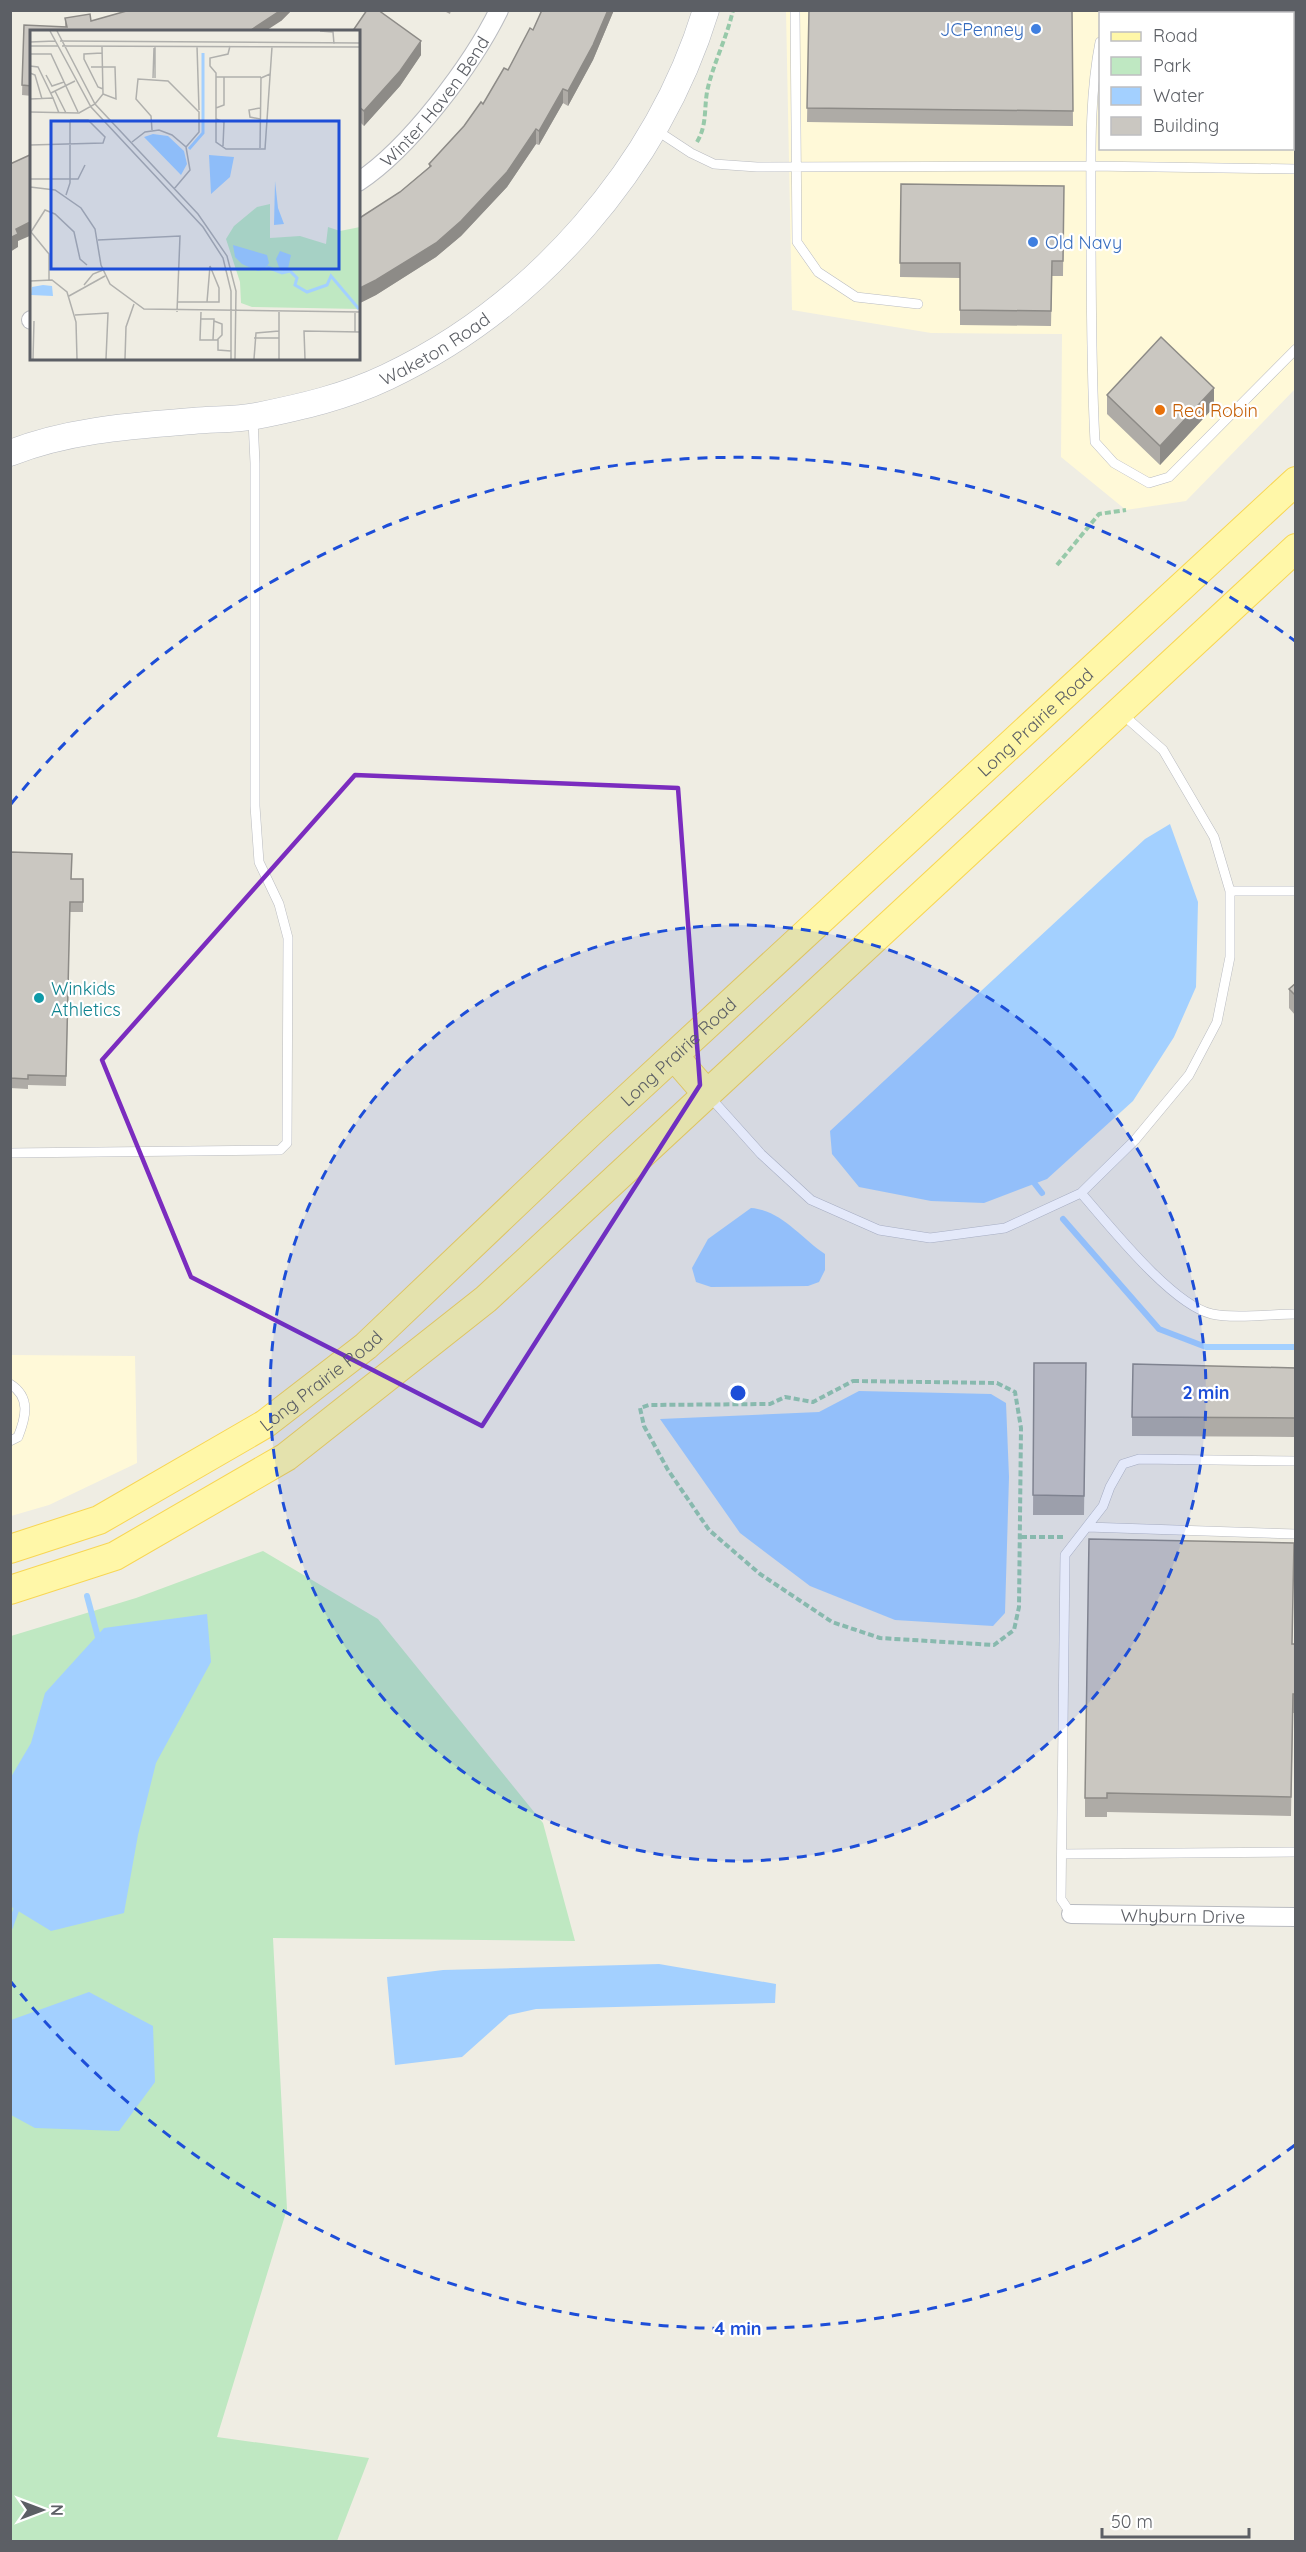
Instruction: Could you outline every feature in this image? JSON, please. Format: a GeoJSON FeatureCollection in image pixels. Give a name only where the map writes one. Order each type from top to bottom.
{"type":"FeatureCollection","features":[{"type":"Feature","properties":{"kind":"main road","name":"Long Prairie Road"},"geometry":{"type":"LineString","coordinates":[[10,1549],[99,1520],[265,1424],[366,1346],[674,1056],[1296,481]]}},
{"type":"Feature","properties":{"kind":"main road"},"geometry":{"type":"LineString","coordinates":[[10,1590],[114,1556],[286,1457],[486,1299],[1296,548]]}},
{"type":"Feature","properties":{"kind":"main road"},"geometry":{"type":"LineString","coordinates":[[674,1056],[707,1094]]}},
{"type":"Feature","properties":{"kind":"street","name":"Winter Haven Bend"},"geometry":{"type":"LineString","coordinates":[[360,180],[406,142],[428,116],[488,32],[499,10]]}},
{"type":"Feature","properties":{"kind":"street","name":"Waketon Road"},"geometry":{"type":"LineString","coordinates":[[10,453],[33,444],[115,427],[252,416],[309,405],[359,389],[396,372],[470,327],[542,270],[578,233],[607,198],[654,129],[682,74],[706,10]]}},
{"type":"Feature","properties":{"kind":"street","name":"Whyburn Drive"},"geometry":{"type":"LineString","coordinates":[[1071,1914],[1296,1917]]}},
{"type":"Feature","properties":{"kind":"lane"},"geometry":{"type":"LineString","coordinates":[[795,10],[797,242],[818,272],[856,297],[918,304]]}},
{"type":"Feature","properties":{"kind":"lane"},"geometry":{"type":"LineString","coordinates":[[1099,50],[1095,67],[1091,166],[1091,372],[1095,442],[1114,463],[1149,483],[1169,477],[1296,349]]}},
{"type":"Feature","properties":{"kind":"lane"},"geometry":{"type":"LineString","coordinates":[[654,129],[691,153],[714,164],[795,169],[1091,166],[1296,169]]}},
{"type":"Feature","properties":{"kind":"lane"},"geometry":{"type":"LineString","coordinates":[[10,1153],[280,1150],[287,1143],[288,938],[279,904],[259,862],[255,806],[255,463],[252,416]]}},
{"type":"Feature","properties":{"kind":"lane"},"geometry":{"type":"LineString","coordinates":[[707,1094],[761,1154],[811,1200],[879,1230],[930,1238],[1005,1228],[1081,1193],[1135,1140],[1189,1075],[1217,1022],[1230,957],[1230,891],[1214,837],[1163,750],[1119,711]]}},
{"type":"Feature","properties":{"kind":"lane"},"geometry":{"type":"LineString","coordinates":[[1230,891],[1296,891]]}},
{"type":"Feature","properties":{"kind":"lane"},"geometry":{"type":"LineString","coordinates":[[1081,1193],[1149,1268],[1181,1298],[1192,1305],[1212,1314],[1296,1314]]}},
{"type":"Feature","properties":{"kind":"lane"},"geometry":{"type":"LineString","coordinates":[[10,1383],[22,1393],[26,1407],[24,1423],[18,1437],[10,1441]]}},
{"type":"Feature","properties":{"kind":"lane"},"geometry":{"type":"LineString","coordinates":[[1071,1914],[1061,1899],[1065,1555],[1103,1506],[1123,1464],[1139,1459],[1296,1461]]}},
{"type":"Feature","properties":{"kind":"lane"},"geometry":{"type":"LineString","coordinates":[[1087,1527],[1296,1534]]}},
{"type":"Feature","properties":{"kind":"lane"},"geometry":{"type":"LineString","coordinates":[[1062,1854],[1296,1852]]}},
{"type":"Feature","properties":{"kind":"path"},"geometry":{"type":"LineString","coordinates":[[691,153],[703,132],[708,91],[727,38],[733,10]]}},
{"type":"Feature","properties":{"kind":"path"},"geometry":{"type":"LineString","coordinates":[[1057,565],[1098,514],[1126,510]]}},
{"type":"Feature","properties":{"kind":"path"},"geometry":{"type":"LineString","coordinates":[[853,1381],[997,1383],[1016,1392],[1021,1428],[1021,1537],[1019,1607],[1014,1630],[994,1645],[880,1638],[831,1622],[760,1574],[709,1530],[668,1470],[644,1426],[640,1408],[650,1405],[770,1404],[785,1398],[813,1402],[853,1381]]}},
{"type":"Feature","properties":{"kind":"path"},"geometry":{"type":"LineString","coordinates":[[1021,1537],[1079,1537]]}},
{"type":"Feature","properties":{"kind":"highlighted area"},"geometry":{"type":"Polygon","coordinates":[[[355,775],[678,788],[700,1085],[482,1426],[191,1277],[102,1060],[355,775]]]}},
{"type":"Feature","properties":{"kind":"shaded area"},"geometry":{"type":"Polygon","coordinates":[[[786,11],[1295,11],[1295,389],[1186,501],[1126,510],[1061,457],[1062,334],[931,333],[792,310],[786,11]]]}},
{"type":"Feature","properties":{"kind":"shaded area"},"geometry":{"type":"Polygon","coordinates":[[[11,1355],[135,1356],[137,1463],[49,1505],[11,1516],[11,1355]]]}},
{"type":"Feature","properties":{"kind":"green space"},"geometry":{"type":"Polygon","coordinates":[[[263,1551],[378,1619],[543,1823],[575,1941],[273,1938],[287,2209],[217,2437],[369,2458],[337,2541],[11,2542],[11,1636],[136,1598],[263,1551]]]}},
{"type":"Feature","properties":{"kind":"water"},"geometry":{"type":"Polygon","coordinates":[[[1170,824],[1198,902],[1196,987],[1174,1037],[1133,1101],[1047,1179],[984,1203],[931,1201],[859,1187],[832,1154],[830,1131],[1145,839],[1170,824]]]}},
{"type":"Feature","properties":{"kind":"water"},"geometry":{"type":"Polygon","coordinates":[[[751,1208],[762,1210],[781,1219],[825,1254],[825,1270],[819,1282],[808,1286],[711,1287],[696,1282],[692,1268],[708,1239],[751,1208]]]}},
{"type":"Feature","properties":{"kind":"water"},"geometry":{"type":"Polygon","coordinates":[[[859,1391],[991,1394],[1006,1403],[1009,1477],[1005,1613],[993,1626],[895,1620],[810,1586],[740,1533],[660,1419],[819,1412],[859,1391]]]}},
{"type":"Feature","properties":{"kind":"water"},"geometry":{"type":"Polygon","coordinates":[[[207,1614],[211,1662],[156,1763],[138,1835],[124,1913],[51,1931],[10,1906],[11,1777],[31,1743],[45,1693],[104,1628],[207,1614]]]}},
{"type":"Feature","properties":{"kind":"water"},"geometry":{"type":"Polygon","coordinates":[[[659,1964],[776,1984],[775,2003],[536,2009],[509,2015],[462,2057],[395,2065],[387,1977],[443,1970],[659,1964]]]}},
{"type":"Feature","properties":{"kind":"water"},"geometry":{"type":"Polygon","coordinates":[[[89,1992],[153,2026],[155,2082],[119,2131],[35,2128],[11,2115],[11,2020],[89,1992]]]}},
{"type":"Feature","properties":{"kind":"building"},"geometry":{"type":"Polygon","coordinates":[[[130,10],[281,10],[251,30],[30,30],[30,86],[22,85],[24,25],[67,27],[65,18],[90,14],[91,21],[130,10]]]}},
{"type":"Feature","properties":{"kind":"building"},"geometry":{"type":"Polygon","coordinates":[[[367,10],[378,10],[421,41],[400,71],[364,111],[360,108],[360,30],[353,30],[367,10]]]}},
{"type":"Feature","properties":{"kind":"building"},"geometry":{"type":"Polygon","coordinates":[[[542,10],[608,10],[593,45],[568,91],[563,89],[539,131],[536,129],[507,172],[461,221],[436,243],[360,288],[360,218],[400,192],[431,166],[429,164],[464,126],[481,102],[483,104],[504,68],[508,70],[530,28],[533,30],[542,10]]]}},
{"type":"Feature","properties":{"kind":"building"},"geometry":{"type":"Polygon","coordinates":[[[809,10],[1072,10],[1073,111],[807,108],[809,10]]]}},
{"type":"Feature","properties":{"kind":"building"},"geometry":{"type":"Polygon","coordinates":[[[30,155],[30,222],[16,229],[18,234],[10,238],[10,164],[30,155]]]}},
{"type":"Feature","properties":{"kind":"building"},"geometry":{"type":"Polygon","coordinates":[[[901,184],[1064,186],[1063,261],[1052,261],[1051,311],[960,310],[960,263],[900,263],[901,184]]]}},
{"type":"Feature","properties":{"kind":"building","name":"Red Robin"},"geometry":{"type":"Polygon","coordinates":[[[1161,337],[1214,388],[1160,446],[1107,395],[1161,337]]]}},
{"type":"Feature","properties":{"kind":"building","name":"Winkids Athletics"},"geometry":{"type":"Polygon","coordinates":[[[10,852],[72,854],[71,879],[83,879],[83,902],[70,902],[66,1076],[28,1075],[28,1079],[10,1078],[10,852]]]}},
{"type":"Feature","properties":{"kind":"building"},"geometry":{"type":"Polygon","coordinates":[[[1296,983],[1296,996],[1289,989],[1296,983]]]}},
{"type":"Feature","properties":{"kind":"building"},"geometry":{"type":"Polygon","coordinates":[[[1034,1363],[1086,1363],[1084,1496],[1033,1495],[1034,1363]]]}},
{"type":"Feature","properties":{"kind":"building"},"geometry":{"type":"Polygon","coordinates":[[[1133,1364],[1296,1368],[1295,1418],[1132,1417],[1133,1364]]]}},
{"type":"Feature","properties":{"kind":"building"},"geometry":{"type":"Polygon","coordinates":[[[1089,1539],[1294,1543],[1292,1644],[1296,1644],[1296,1694],[1293,1694],[1291,1797],[1107,1793],[1107,1798],[1085,1798],[1089,1539]]]}},
{"type":"Feature","properties":{"kind":"waterway"},"geometry":{"type":"LineString","coordinates":[[1035,1184],[1042,1193]]}},
{"type":"Feature","properties":{"kind":"waterway"},"geometry":{"type":"LineString","coordinates":[[1063,1219],[1159,1329],[1206,1347],[1296,1347]]}},
{"type":"Feature","properties":{"kind":"waterway"},"geometry":{"type":"LineString","coordinates":[[87,1596],[99,1641]]}},
{"type":"Feature","properties":{"kind":"waterway"},"geometry":{"type":"LineString","coordinates":[[10,1927],[19,1902]]}},
{"type":"Feature","properties":{"kind":"place","name":"JCPenney"},"geometry":{"type":"Point","coordinates":[1036,29]}},
{"type":"Feature","properties":{"kind":"place","name":"Old Navy"},"geometry":{"type":"Point","coordinates":[1033,242]}},
{"type":"Feature","properties":{"kind":"place","name":"Red Robin"},"geometry":{"type":"Point","coordinates":[1160,410]}},
{"type":"Feature","properties":{"kind":"place","name":"Winkids Athletics"},"geometry":{"type":"Point","coordinates":[39,998]}}]}
